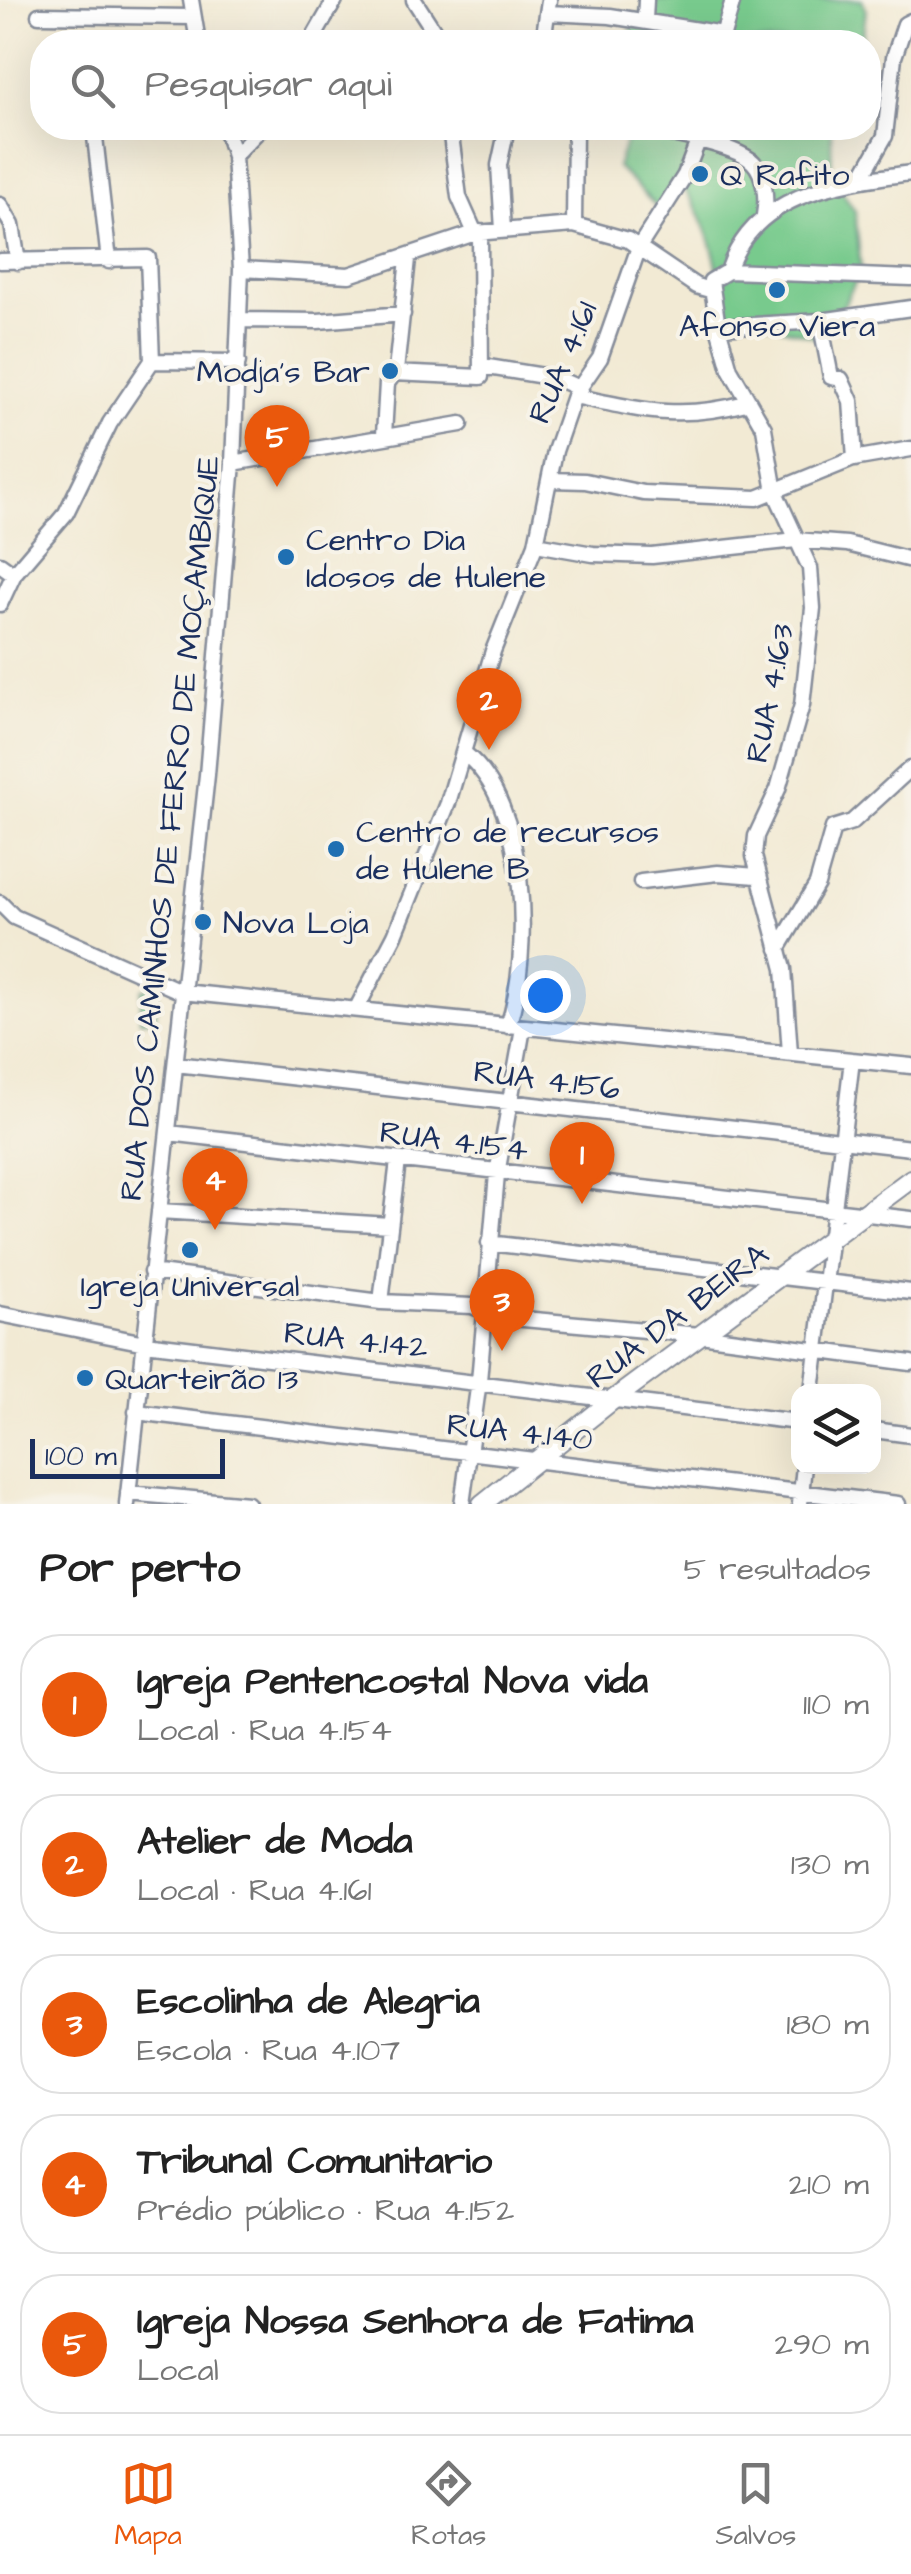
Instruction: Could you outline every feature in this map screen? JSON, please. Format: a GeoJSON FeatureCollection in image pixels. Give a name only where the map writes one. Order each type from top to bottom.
{"type":"FeatureCollection","features":[{"type":"Feature","properties":{"kind":"main road","name":"RUA DA BEIRA"},"geometry":{"type":"LineString","coordinates":[[482,1504],[536,1458],[911,1179]]}},
{"type":"Feature","properties":{"kind":"street"},"geometry":{"type":"LineString","coordinates":[[191,0],[195,30]]}},
{"type":"Feature","properties":{"kind":"street"},"geometry":{"type":"LineString","coordinates":[[319,30],[335,0]]}},
{"type":"Feature","properties":{"kind":"street"},"geometry":{"type":"LineString","coordinates":[[414,0],[433,30]]}},
{"type":"Feature","properties":{"kind":"street"},"geometry":{"type":"LineString","coordinates":[[645,20],[646,0]]}},
{"type":"Feature","properties":{"kind":"street"},"geometry":{"type":"LineString","coordinates":[[724,30],[733,0]]}},
{"type":"Feature","properties":{"kind":"street"},"geometry":{"type":"LineString","coordinates":[[548,7],[688,30]]}},
{"type":"Feature","properties":{"kind":"street"},"geometry":{"type":"LineString","coordinates":[[39,15],[191,17]]}},
{"type":"Feature","properties":{"kind":"street"},"geometry":{"type":"LineString","coordinates":[[860,180],[885,136],[897,44],[911,22]]}},
{"type":"Feature","properties":{"kind":"street"},"geometry":{"type":"LineString","coordinates":[[95,140],[98,192],[107,216],[109,261]]}},
{"type":"Feature","properties":{"kind":"street","name":"RUA DOS CAMINHOS DE FERRO DE MOÇAMBIQUE"},"geometry":{"type":"LineString","coordinates":[[128,1499],[207,776],[233,462],[241,269],[234,156],[229,140]]}},
{"type":"Feature","properties":{"kind":"street"},"geometry":{"type":"LineString","coordinates":[[234,156],[249,140]]}},
{"type":"Feature","properties":{"kind":"street"},"geometry":{"type":"LineString","coordinates":[[394,374],[477,380],[482,366],[478,232],[459,197],[452,140]]}},
{"type":"Feature","properties":{"kind":"street"},"geometry":{"type":"LineString","coordinates":[[503,230],[499,165],[505,140]]}},
{"type":"Feature","properties":{"kind":"street"},"geometry":{"type":"LineString","coordinates":[[574,225],[575,140]]}},
{"type":"Feature","properties":{"kind":"street","name":"RUA 4.161"},"geometry":{"type":"LineString","coordinates":[[357,1008],[408,903],[464,753],[492,651],[536,544],[550,480],[578,392],[610,336],[638,247],[686,175],[700,140]]}},
{"type":"Feature","properties":{"kind":"street"},"geometry":{"type":"LineString","coordinates":[[712,140],[750,158],[757,166],[762,178],[764,215]]}},
{"type":"Feature","properties":{"kind":"street"},"geometry":{"type":"LineString","coordinates":[[728,271],[739,244],[764,215],[801,195],[911,172]]}},
{"type":"Feature","properties":{"kind":"street"},"geometry":{"type":"LineString","coordinates":[[0,205],[12,225],[18,262]]}},
{"type":"Feature","properties":{"kind":"street"},"geometry":{"type":"LineString","coordinates":[[241,269],[342,276],[408,258],[478,232],[574,225],[608,232],[696,286],[710,290],[715,276],[728,271],[911,278]]}},
{"type":"Feature","properties":{"kind":"street"},"geometry":{"type":"LineString","coordinates":[[384,435],[387,383],[394,374],[408,258]]}},
{"type":"Feature","properties":{"kind":"street"},"geometry":{"type":"LineString","coordinates":[[0,262],[150,260],[152,361],[120,407],[66,513],[14,574],[0,604]]}},
{"type":"Feature","properties":{"kind":"street","name":"RUA 4.163"},"geometry":{"type":"LineString","coordinates":[[710,290],[718,327],[746,402],[764,428],[776,492],[810,568],[813,608],[802,706],[778,789],[756,836],[758,876],[778,949],[790,1053]]}},
{"type":"Feature","properties":{"kind":"street"},"geometry":{"type":"LineString","coordinates":[[718,327],[820,321],[911,308]]}},
{"type":"Feature","properties":{"kind":"street"},"geometry":{"type":"LineString","coordinates":[[241,320],[318,321],[404,314]]}},
{"type":"Feature","properties":{"kind":"street"},"geometry":{"type":"LineString","coordinates":[[820,321],[830,376],[841,379],[851,401],[855,458]]}},
{"type":"Feature","properties":{"kind":"street"},"geometry":{"type":"LineString","coordinates":[[152,361],[238,362]]}},
{"type":"Feature","properties":{"kind":"street"},"geometry":{"type":"LineString","coordinates":[[482,366],[556,378],[578,392],[667,415],[713,412],[746,402]]}},
{"type":"Feature","properties":{"kind":"street"},"geometry":{"type":"LineString","coordinates":[[233,462],[461,424]]}},
{"type":"Feature","properties":{"kind":"street"},"geometry":{"type":"LineString","coordinates":[[550,480],[586,481],[643,493],[739,499],[776,492],[807,474],[855,458],[911,448]]}},
{"type":"Feature","properties":{"kind":"street"},"geometry":{"type":"LineString","coordinates":[[536,544],[592,554],[652,556],[695,555],[796,540],[847,544],[911,560]]}},
{"type":"Feature","properties":{"kind":"street"},"geometry":{"type":"LineString","coordinates":[[0,564],[14,574]]}},
{"type":"Feature","properties":{"kind":"street"},"geometry":{"type":"LineString","coordinates":[[462,1504],[478,1380],[496,1174],[512,1103],[521,895],[504,814],[491,779],[464,753]]}},
{"type":"Feature","properties":{"kind":"street"},"geometry":{"type":"LineString","coordinates":[[778,949],[818,884],[833,828],[852,822],[911,768]]}},
{"type":"Feature","properties":{"kind":"street"},"geometry":{"type":"LineString","coordinates":[[642,882],[718,873],[758,876]]}},
{"type":"Feature","properties":{"kind":"street"},"geometry":{"type":"LineString","coordinates":[[0,904],[14,917],[182,992],[911,1066]]}},
{"type":"Feature","properties":{"kind":"street"},"geometry":{"type":"LineString","coordinates":[[813,1384],[852,1060]]}},
{"type":"Feature","properties":{"kind":"street","name":"RUA 4.156"},"geometry":{"type":"LineString","coordinates":[[176,1064],[911,1148]]}},
{"type":"Feature","properties":{"kind":"street","name":"RUA 4.154"},"geometry":{"type":"LineString","coordinates":[[168,1133],[496,1174],[911,1219]]}},
{"type":"Feature","properties":{"kind":"street"},"geometry":{"type":"LineString","coordinates":[[381,1302],[398,1161]]}},
{"type":"Feature","properties":{"kind":"street"},"geometry":{"type":"LineString","coordinates":[[160,1211],[390,1226]]}},
{"type":"Feature","properties":{"kind":"street"},"geometry":{"type":"LineString","coordinates":[[489,1243],[911,1292]]}},
{"type":"Feature","properties":{"kind":"street"},"geometry":{"type":"LineString","coordinates":[[151,1272],[381,1302],[472,1306],[501,1317],[700,1335],[911,1363]]}},
{"type":"Feature","properties":{"kind":"street","name":"RUA 4.142"},"geometry":{"type":"LineString","coordinates":[[0,1314],[119,1334],[145,1343],[478,1380],[791,1421]]}},
{"type":"Feature","properties":{"kind":"street","name":"RUA 4.140"},"geometry":{"type":"LineString","coordinates":[[136,1412],[536,1458],[801,1498],[898,1504]]}},
{"type":"Feature","properties":{"kind":"street"},"geometry":{"type":"LineString","coordinates":[[881,1431],[911,1434]]}},
{"type":"Feature","properties":{"kind":"street"},"geometry":{"type":"LineString","coordinates":[[128,1499],[248,1504]]}},
{"type":"Feature","properties":{"kind":"green space"},"geometry":{"type":"Polygon","coordinates":[[[649,0],[862,0],[866,9],[863,30],[631,30],[649,0]]]}},
{"type":"Feature","properties":{"kind":"green space"},"geometry":{"type":"Polygon","coordinates":[[[625,140],[831,140],[832,176],[855,211],[861,270],[838,317],[816,337],[747,318],[727,322],[717,265],[698,211],[676,180],[658,208],[617,167],[625,140]]]}},
{"type":"Feature","properties":{"kind":"green space"},"geometry":{"type":"Polygon","coordinates":[[[142,989],[158,989],[155,1020],[140,1020],[142,989]]]}},
{"type":"Feature","properties":{"kind":"place","name":"Q Rafito"},"geometry":{"type":"Point","coordinates":[700,174]}},
{"type":"Feature","properties":{"kind":"place","name":"Afonso Viera"},"geometry":{"type":"Point","coordinates":[777,290]}},
{"type":"Feature","properties":{"kind":"place","name":"Modja's Bar"},"geometry":{"type":"Point","coordinates":[390,371]}},
{"type":"Feature","properties":{"kind":"place","name":"Igreja Nossa Senhora de Fatima"},"geometry":{"type":"Point","coordinates":[277,487]}},
{"type":"Feature","properties":{"kind":"place","name":"Centro Dia Idosos de Hulene"},"geometry":{"type":"Point","coordinates":[286,557]}},
{"type":"Feature","properties":{"kind":"place","name":"Atelier de Moda"},"geometry":{"type":"Point","coordinates":[489,750]}},
{"type":"Feature","properties":{"kind":"place","name":"Centro de recursos de Hulene B"},"geometry":{"type":"Point","coordinates":[336,849]}},
{"type":"Feature","properties":{"kind":"place","name":"Nova Loja"},"geometry":{"type":"Point","coordinates":[203,922]}},
{"type":"Feature","properties":{"kind":"place","name":"Igreja Pentencostal Nova vida"},"geometry":{"type":"Point","coordinates":[582,1204]}},
{"type":"Feature","properties":{"kind":"place","name":"Tribunal Comunitario"},"geometry":{"type":"Point","coordinates":[215,1230]}},
{"type":"Feature","properties":{"kind":"place","name":"Igreja Universal"},"geometry":{"type":"Point","coordinates":[190,1250]}},
{"type":"Feature","properties":{"kind":"place","name":"Escolinha de Alegria"},"geometry":{"type":"Point","coordinates":[502,1351]}},
{"type":"Feature","properties":{"kind":"place","name":"Quarteirão 13"},"geometry":{"type":"Point","coordinates":[85,1378]}}]}
